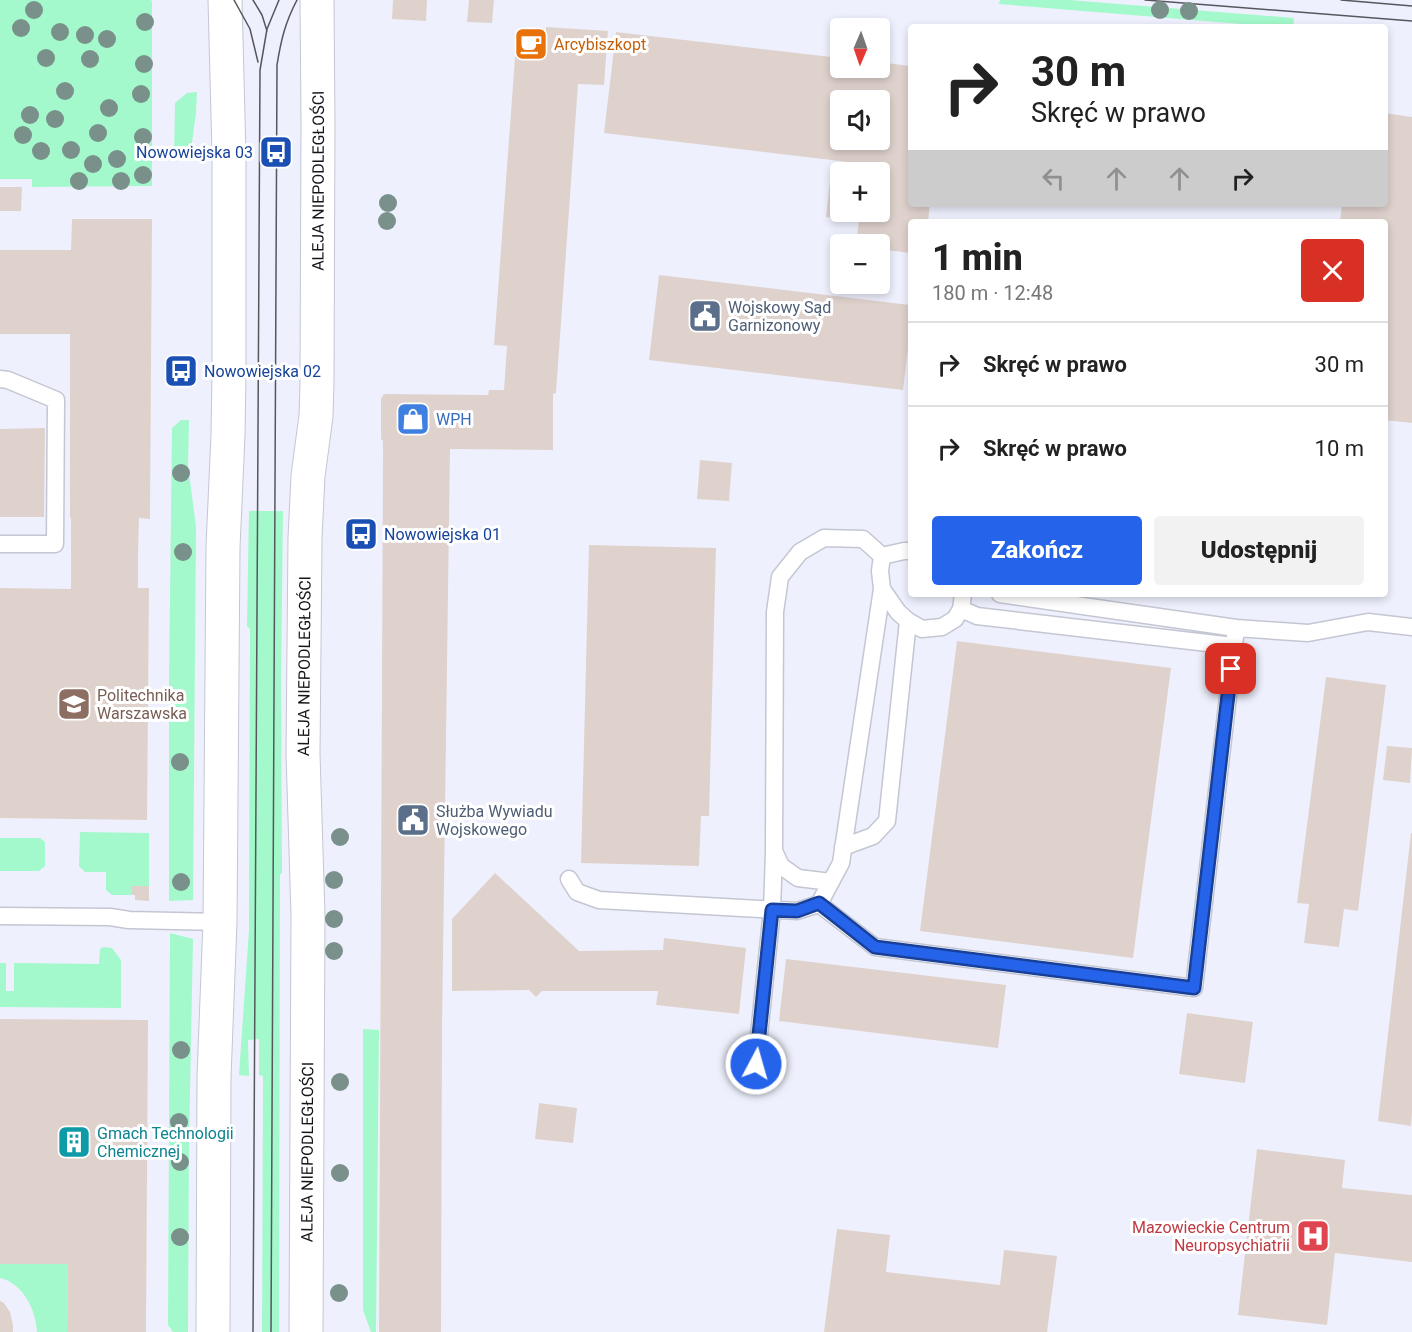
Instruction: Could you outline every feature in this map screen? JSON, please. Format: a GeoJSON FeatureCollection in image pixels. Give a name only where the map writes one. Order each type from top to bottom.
{"type":"FeatureCollection","features":[{"type":"Feature","properties":{"kind":"main road"},"geometry":{"type":"LineString","coordinates":[[213,1332],[214,1077],[220,922],[223,547],[229,373],[229,165],[225,0]]}},
{"type":"Feature","properties":{"kind":"main road","name":"ALEJA NIEPODLEGŁOŚCI"},"geometry":{"type":"LineString","coordinates":[[306,1332],[308,915],[303,754],[304,550],[317,382],[317,0]]}},
{"type":"Feature","properties":{"kind":"lane"},"geometry":{"type":"LineString","coordinates":[[0,379],[8,380],[56,400],[56,411],[55,544],[0,544]]}},
{"type":"Feature","properties":{"kind":"lane"},"geometry":{"type":"LineString","coordinates":[[756,1064],[772,910],[775,612],[780,576],[800,552],[824,538],[863,539],[882,556]]}},
{"type":"Feature","properties":{"kind":"lane"},"geometry":{"type":"LineString","coordinates":[[882,556],[908,551]]}},
{"type":"Feature","properties":{"kind":"lane"},"geometry":{"type":"LineString","coordinates":[[569,879],[577,892],[599,900],[797,911],[819,903],[841,863],[882,589],[880,571],[882,556]]}},
{"type":"Feature","properties":{"kind":"lane"},"geometry":{"type":"LineString","coordinates":[[882,589],[898,612],[922,629],[942,627],[956,620],[962,602],[977,616],[1233,646]]}},
{"type":"Feature","properties":{"kind":"lane"},"geometry":{"type":"LineString","coordinates":[[1021,597],[1236,628],[1308,633],[1368,622],[1412,627]]}},
{"type":"Feature","properties":{"kind":"lane"},"geometry":{"type":"LineString","coordinates":[[843,847],[873,836],[887,821],[908,621]]}},
{"type":"Feature","properties":{"kind":"lane"},"geometry":{"type":"LineString","coordinates":[[819,903],[875,947],[1194,988],[1236,628]]}},
{"type":"Feature","properties":{"kind":"lane"},"geometry":{"type":"LineString","coordinates":[[774,851],[781,867],[798,878],[831,882]]}},
{"type":"Feature","properties":{"kind":"lane"},"geometry":{"type":"LineString","coordinates":[[0,916],[111,917],[129,920],[220,922]]}},
{"type":"Feature","properties":{"kind":"green space"},"geometry":{"type":"Polygon","coordinates":[[[0,0],[151,0],[152,186],[32,187],[32,179],[0,179],[0,0]]]}},
{"type":"Feature","properties":{"kind":"green space"},"geometry":{"type":"Polygon","coordinates":[[[1000,0],[1069,0],[1294,18],[1293,24],[1241,24],[999,4],[1000,0]]]}},
{"type":"Feature","properties":{"kind":"green space"},"geometry":{"type":"Polygon","coordinates":[[[197,92],[190,157],[174,157],[175,103],[187,93],[197,92]]]}},
{"type":"Feature","properties":{"kind":"green space"},"geometry":{"type":"Polygon","coordinates":[[[181,420],[189,420],[188,465],[196,527],[193,900],[169,901],[172,428],[181,420]]]}},
{"type":"Feature","properties":{"kind":"green space"},"geometry":{"type":"Polygon","coordinates":[[[249,511],[283,511],[279,1332],[262,1332],[263,1076],[259,1075],[259,1039],[248,1040],[249,1076],[239,1075],[249,930],[250,629],[247,626],[249,511]]]}},
{"type":"Feature","properties":{"kind":"green space"},"geometry":{"type":"Polygon","coordinates":[[[80,832],[149,833],[149,886],[132,886],[131,895],[112,895],[106,890],[106,872],[85,872],[79,866],[80,832]]]}},
{"type":"Feature","properties":{"kind":"green space"},"geometry":{"type":"Polygon","coordinates":[[[0,838],[40,838],[45,842],[45,866],[39,871],[0,871],[0,838]]]}},
{"type":"Feature","properties":{"kind":"green space"},"geometry":{"type":"Polygon","coordinates":[[[170,933],[193,939],[188,1332],[173,1332],[168,1325],[170,933]]]}},
{"type":"Feature","properties":{"kind":"green space"},"geometry":{"type":"Polygon","coordinates":[[[112,948],[121,960],[121,1008],[0,1007],[0,963],[6,963],[6,991],[14,991],[14,963],[99,964],[100,949],[112,948]]]}},
{"type":"Feature","properties":{"kind":"green space"},"geometry":{"type":"Polygon","coordinates":[[[363,1029],[379,1030],[376,1332],[371,1332],[363,1310],[363,1029]]]}},
{"type":"Feature","properties":{"kind":"green space"},"geometry":{"type":"Polygon","coordinates":[[[0,1264],[68,1264],[67,1332],[37,1332],[34,1315],[27,1299],[15,1285],[0,1278],[0,1264]]]}},
{"type":"Feature","properties":{"kind":"building"},"geometry":{"type":"Polygon","coordinates":[[[393,0],[427,0],[426,21],[392,19],[393,0]]]}},
{"type":"Feature","properties":{"kind":"building"},"geometry":{"type":"Polygon","coordinates":[[[469,0],[494,0],[492,23],[467,22],[469,0]]]}},
{"type":"Feature","properties":{"kind":"building"},"geometry":{"type":"Polygon","coordinates":[[[546,27],[608,31],[604,85],[578,84],[556,393],[553,394],[553,450],[450,449],[442,1030],[441,1332],[379,1332],[383,457],[381,399],[386,394],[488,395],[489,390],[504,390],[507,346],[494,345],[517,30],[546,32],[546,27]]]}},
{"type":"Feature","properties":{"kind":"building"},"geometry":{"type":"Polygon","coordinates":[[[616,32],[830,57],[830,78],[890,78],[890,63],[908,66],[908,207],[930,207],[928,219],[908,219],[908,253],[890,250],[890,234],[857,234],[859,222],[890,222],[890,162],[848,162],[604,133],[616,32]]]}},
{"type":"Feature","properties":{"kind":"building"},"geometry":{"type":"Polygon","coordinates":[[[1388,114],[1412,117],[1412,423],[1388,420],[1388,219],[1340,219],[1342,207],[1388,207],[1388,114]]]}},
{"type":"Feature","properties":{"kind":"building"},"geometry":{"type":"Polygon","coordinates":[[[830,181],[830,217],[826,217],[830,181]]]}},
{"type":"Feature","properties":{"kind":"building"},"geometry":{"type":"Polygon","coordinates":[[[0,187],[22,187],[21,211],[0,211],[0,187]]]}},
{"type":"Feature","properties":{"kind":"building"},"geometry":{"type":"Polygon","coordinates":[[[72,219],[152,219],[150,519],[139,518],[138,554],[138,588],[149,588],[147,820],[0,818],[0,588],[71,589],[71,518],[70,334],[0,334],[0,250],[71,250],[72,219]]]}},
{"type":"Feature","properties":{"kind":"building"},"geometry":{"type":"Polygon","coordinates":[[[659,275],[908,305],[908,349],[903,390],[649,360],[659,275]]]}},
{"type":"Feature","properties":{"kind":"building"},"geometry":{"type":"Polygon","coordinates":[[[45,428],[44,517],[0,517],[0,429],[45,428]]]}},
{"type":"Feature","properties":{"kind":"building"},"geometry":{"type":"Polygon","coordinates":[[[700,460],[732,463],[729,501],[697,499],[700,460]]]}},
{"type":"Feature","properties":{"kind":"building"},"geometry":{"type":"Polygon","coordinates":[[[589,545],[716,548],[709,816],[701,816],[699,866],[581,863],[589,545]]]}},
{"type":"Feature","properties":{"kind":"building"},"geometry":{"type":"Polygon","coordinates":[[[957,641],[1171,668],[1133,958],[920,931],[957,641]]]}},
{"type":"Feature","properties":{"kind":"building"},"geometry":{"type":"Polygon","coordinates":[[[1326,677],[1386,685],[1358,911],[1344,909],[1339,947],[1304,943],[1309,904],[1297,903],[1326,677]]]}},
{"type":"Feature","properties":{"kind":"building"},"geometry":{"type":"Polygon","coordinates":[[[1387,746],[1412,748],[1410,783],[1383,780],[1387,746]]]}},
{"type":"Feature","properties":{"kind":"building"},"geometry":{"type":"Polygon","coordinates":[[[1411,833],[1412,1111],[1411,1126],[1378,1121],[1411,833]]]}},
{"type":"Feature","properties":{"kind":"building"},"geometry":{"type":"Polygon","coordinates":[[[495,873],[579,951],[663,950],[664,938],[746,948],[739,1014],[656,1005],[658,991],[542,991],[536,997],[529,990],[452,991],[452,919],[495,873]]]}},
{"type":"Feature","properties":{"kind":"building"},"geometry":{"type":"Polygon","coordinates":[[[132,886],[149,886],[149,901],[135,900],[135,895],[131,895],[132,886]]]}},
{"type":"Feature","properties":{"kind":"building"},"geometry":{"type":"Polygon","coordinates":[[[786,959],[1006,985],[998,1048],[779,1021],[786,959]]]}},
{"type":"Feature","properties":{"kind":"building"},"geometry":{"type":"Polygon","coordinates":[[[1187,1013],[1253,1022],[1245,1083],[1179,1074],[1187,1013]]]}},
{"type":"Feature","properties":{"kind":"building","name":"Gmach Technologii Chemicznej"},"geometry":{"type":"Polygon","coordinates":[[[0,1019],[148,1020],[146,1332],[67,1332],[68,1264],[0,1264],[0,1019]]]}},
{"type":"Feature","properties":{"kind":"building"},"geometry":{"type":"Polygon","coordinates":[[[539,1103],[577,1108],[573,1143],[535,1139],[539,1103]]]}},
{"type":"Feature","properties":{"kind":"building"},"geometry":{"type":"Polygon","coordinates":[[[1257,1149],[1345,1160],[1342,1188],[1412,1195],[1412,1262],[1335,1253],[1327,1325],[1238,1315],[1257,1149]]]}},
{"type":"Feature","properties":{"kind":"building"},"geometry":{"type":"Polygon","coordinates":[[[837,1229],[890,1235],[886,1272],[1000,1285],[1004,1250],[1057,1256],[1047,1332],[824,1332],[837,1229]]]}},
{"type":"Feature","properties":{"kind":"building"},"geometry":{"type":"Polygon","coordinates":[[[0,1301],[10,1312],[13,1332],[0,1332],[0,1301]]]}},
{"type":"Feature","properties":{"kind":"tram line"},"geometry":{"type":"LineString","coordinates":[[234,0],[250,29],[258,62]]}},
{"type":"Feature","properties":{"kind":"tram line"},"geometry":{"type":"LineString","coordinates":[[253,0],[262,15],[267,31]]}},
{"type":"Feature","properties":{"kind":"tram line"},"geometry":{"type":"LineString","coordinates":[[253,1332],[260,70],[267,29],[279,0]]}},
{"type":"Feature","properties":{"kind":"tram line"},"geometry":{"type":"LineString","coordinates":[[271,1332],[277,65],[284,32],[297,0]]}},
{"type":"Feature","properties":{"kind":"tram line"},"geometry":{"type":"LineString","coordinates":[[1145,0],[1412,21]]}},
{"type":"Feature","properties":{"kind":"tram line"},"geometry":{"type":"LineString","coordinates":[[1341,0],[1412,6]]}},
{"type":"Feature","properties":{"kind":"place","name":"Arcybiszkopt"},"geometry":{"type":"Point","coordinates":[531,44]}},
{"type":"Feature","properties":{"kind":"place","name":"Nowowiejska 03"},"geometry":{"type":"Point","coordinates":[276,152]}},
{"type":"Feature","properties":{"kind":"place","name":"Wojskowy Sąd Garnizonowy"},"geometry":{"type":"Point","coordinates":[705,316]}},
{"type":"Feature","properties":{"kind":"place","name":"Nowowiejska 02"},"geometry":{"type":"Point","coordinates":[181,371]}},
{"type":"Feature","properties":{"kind":"place","name":"WPH"},"geometry":{"type":"Point","coordinates":[413,419]}},
{"type":"Feature","properties":{"kind":"place","name":"Nowowiejska 01"},"geometry":{"type":"Point","coordinates":[361,534]}},
{"type":"Feature","properties":{"kind":"place","name":"Politechnika Warszawska"},"geometry":{"type":"Point","coordinates":[74,704]}},
{"type":"Feature","properties":{"kind":"place","name":"Służba Wywiadu Wojskowego"},"geometry":{"type":"Point","coordinates":[413,820]}},
{"type":"Feature","properties":{"kind":"place","name":"Gmach Technologii Chemicznej"},"geometry":{"type":"Point","coordinates":[74,1142]}},
{"type":"Feature","properties":{"kind":"place","name":"Mazowieckie Centrum Neuropsychiatrii"},"geometry":{"type":"Point","coordinates":[1313,1236]}},
{"type":"Feature","properties":{"kind":"route"},"geometry":{"type":"LineString","coordinates":[[756,1064],[772,910],[797,911],[819,903],[875,947],[1194,988],[1231,669]]}}]}
